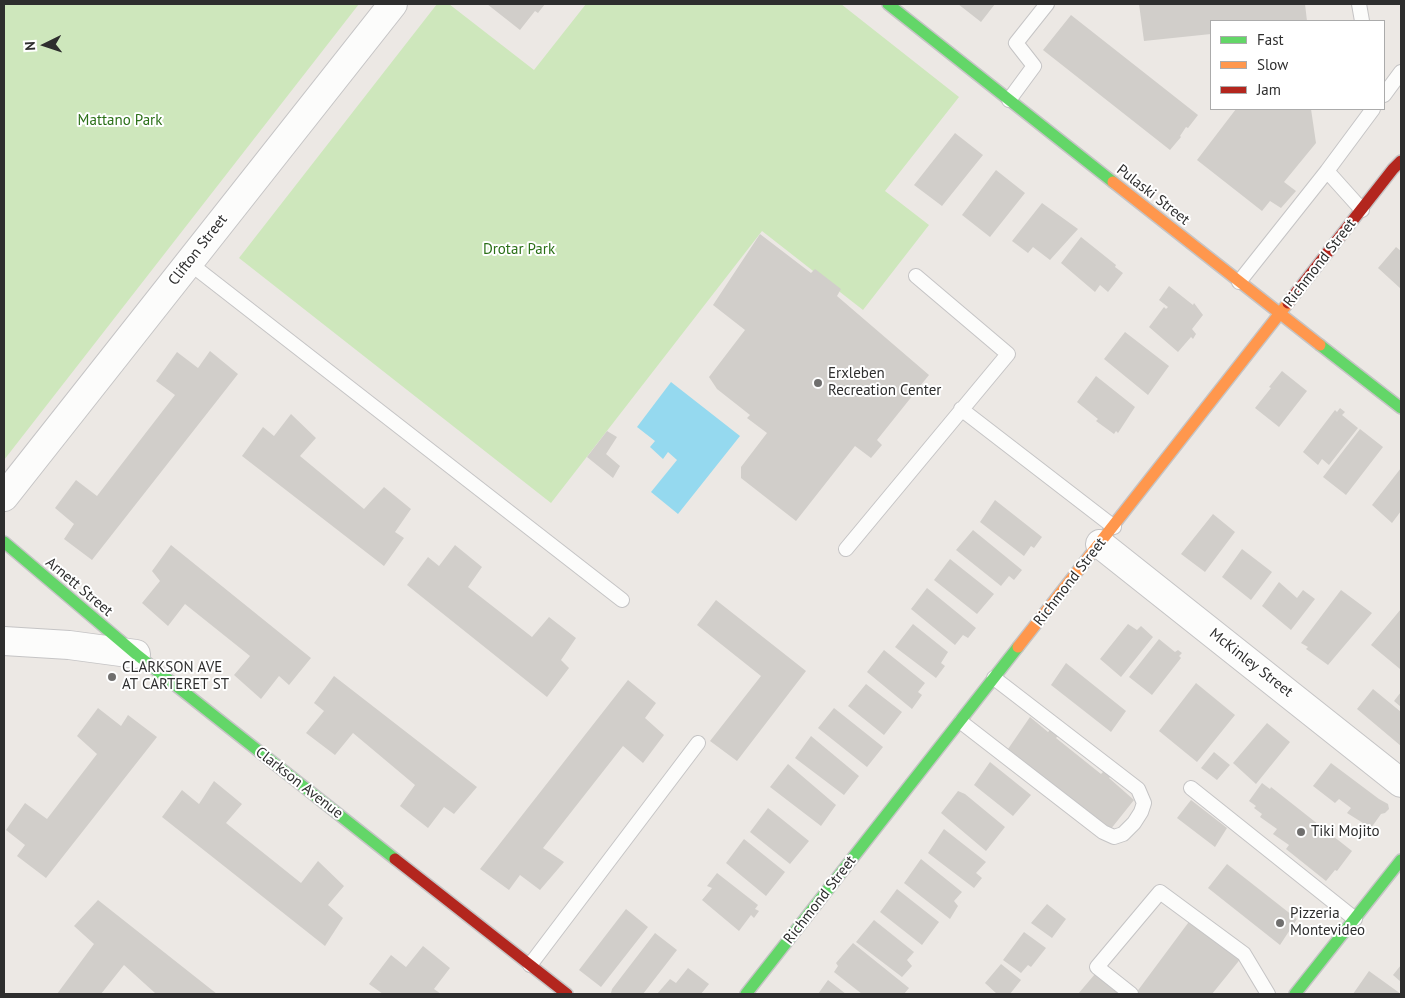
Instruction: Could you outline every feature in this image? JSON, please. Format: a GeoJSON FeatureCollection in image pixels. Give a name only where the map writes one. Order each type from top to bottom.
{"type":"FeatureCollection","features":[{"type":"Feature","properties":{"kind":"street","name":"Clifton Street"},"geometry":{"type":"LineString","coordinates":[[4,497],[394,4]]}},
{"type":"Feature","properties":{"kind":"street","name":"Pulaski Street"},"geometry":{"type":"LineString","coordinates":[[888,4],[1280,315],[1401,408]]}},
{"type":"Feature","properties":{"kind":"street","name":"Richmond Street"},"geometry":{"type":"LineString","coordinates":[[746,994],[1399,161]]}},
{"type":"Feature","properties":{"kind":"street","name":"McKinley Street"},"geometry":{"type":"LineString","coordinates":[[1107,535],[1401,783]]}},
{"type":"Feature","properties":{"kind":"street","name":"Arnett Street"},"geometry":{"type":"LineString","coordinates":[[4,542],[136,654]]}},
{"type":"Feature","properties":{"kind":"street"},"geometry":{"type":"LineString","coordinates":[[4,641],[69,645],[136,654]]}},
{"type":"Feature","properties":{"kind":"street","name":"Clarkson Avenue"},"geometry":{"type":"LineString","coordinates":[[136,654],[567,994]]}},
{"type":"Feature","properties":{"kind":"street"},"geometry":{"type":"LineString","coordinates":[[1295,994],[1401,860]]}},
{"type":"Feature","properties":{"kind":"lane"},"geometry":{"type":"LineString","coordinates":[[1009,100],[1034,66],[1016,44],[1047,4]]}},
{"type":"Feature","properties":{"kind":"lane"},"geometry":{"type":"LineString","coordinates":[[1359,4],[1362,20]]}},
{"type":"Feature","properties":{"kind":"lane"},"geometry":{"type":"LineString","coordinates":[[1385,94],[1401,72]]}},
{"type":"Feature","properties":{"kind":"lane"},"geometry":{"type":"LineString","coordinates":[[1239,282],[1327,171],[1372,110]]}},
{"type":"Feature","properties":{"kind":"lane"},"geometry":{"type":"LineString","coordinates":[[1327,171],[1362,210]]}},
{"type":"Feature","properties":{"kind":"lane"},"geometry":{"type":"LineString","coordinates":[[188,262],[622,600]]}},
{"type":"Feature","properties":{"kind":"lane"},"geometry":{"type":"LineString","coordinates":[[846,548],[1008,354],[916,276]]}},
{"type":"Feature","properties":{"kind":"lane"},"geometry":{"type":"LineString","coordinates":[[961,409],[1107,535]]}},
{"type":"Feature","properties":{"kind":"lane"},"geometry":{"type":"LineString","coordinates":[[960,722],[1102,832],[1114,837],[1123,834],[1134,823],[1142,812],[1144,803],[1138,789],[994,678]]}},
{"type":"Feature","properties":{"kind":"lane"},"geometry":{"type":"LineString","coordinates":[[530,965],[698,743]]}},
{"type":"Feature","properties":{"kind":"lane"},"geometry":{"type":"LineString","coordinates":[[1190,788],[1355,919]]}},
{"type":"Feature","properties":{"kind":"lane"},"geometry":{"type":"LineString","coordinates":[[1131,994],[1097,967],[1160,892],[1244,954],[1268,994]]}},
{"type":"Feature","properties":{"kind":"green space","name":"Mattano Park"},"geometry":{"type":"Polygon","coordinates":[[[4,4],[359,4],[4,460],[4,4]]]}},
{"type":"Feature","properties":{"kind":"green space","name":"Drotar Park"},"geometry":{"type":"Polygon","coordinates":[[[437,4],[449,4],[534,70],[586,4],[841,4],[959,97],[885,191],[929,225],[863,310],[762,231],[551,503],[239,258],[437,4]]]}},
{"type":"Feature","properties":{"kind":"water"},"geometry":{"type":"Polygon","coordinates":[[[671,382],[740,436],[678,514],[651,492],[677,460],[668,452],[663,459],[650,447],[655,441],[637,427],[671,382]]]}},
{"type":"Feature","properties":{"kind":"building"},"geometry":{"type":"Polygon","coordinates":[[[487,4],[545,4],[538,13],[535,11],[520,30],[487,4]]]}},
{"type":"Feature","properties":{"kind":"building"},"geometry":{"type":"Polygon","coordinates":[[[958,4],[995,4],[981,22],[958,4]]]}},
{"type":"Feature","properties":{"kind":"building"},"geometry":{"type":"Polygon","coordinates":[[[1139,4],[1305,4],[1307,20],[1210,20],[1210,34],[1144,41],[1139,4]]]}},
{"type":"Feature","properties":{"kind":"building"},"geometry":{"type":"Polygon","coordinates":[[[1071,15],[1198,115],[1188,128],[1186,127],[1181,137],[1170,150],[1043,50],[1071,15]]]}},
{"type":"Feature","properties":{"kind":"building"},"geometry":{"type":"Polygon","coordinates":[[[1235,110],[1311,110],[1316,143],[1284,182],[1296,191],[1281,208],[1270,201],[1262,211],[1197,160],[1235,110]]]}},
{"type":"Feature","properties":{"kind":"building"},"geometry":{"type":"Polygon","coordinates":[[[955,133],[983,155],[942,206],[914,185],[955,133]]]}},
{"type":"Feature","properties":{"kind":"building"},"geometry":{"type":"Polygon","coordinates":[[[996,170],[1025,193],[990,237],[962,215],[996,170]]]}},
{"type":"Feature","properties":{"kind":"building"},"geometry":{"type":"Polygon","coordinates":[[[1042,203],[1078,229],[1050,260],[1033,247],[1028,253],[1012,241],[1042,203]]]}},
{"type":"Feature","properties":{"kind":"building","name":"Erxleben Recreation Center"},"geometry":{"type":"Polygon","coordinates":[[[760,234],[811,273],[815,269],[841,289],[837,296],[929,375],[877,440],[882,445],[871,458],[855,446],[796,521],[741,478],[741,467],[767,433],[747,418],[750,415],[717,389],[709,377],[745,330],[713,305],[760,234]]]}},
{"type":"Feature","properties":{"kind":"building"},"geometry":{"type":"Polygon","coordinates":[[[1081,237],[1116,265],[1115,267],[1123,273],[1108,292],[1100,285],[1095,292],[1061,263],[1081,237]]]}},
{"type":"Feature","properties":{"kind":"building"},"geometry":{"type":"Polygon","coordinates":[[[1396,247],[1401,251],[1401,289],[1378,268],[1396,247]]]}},
{"type":"Feature","properties":{"kind":"building"},"geometry":{"type":"Polygon","coordinates":[[[1169,286],[1193,305],[1194,303],[1203,315],[1192,329],[1196,334],[1193,339],[1191,337],[1178,352],[1149,327],[1164,307],[1166,309],[1168,307],[1159,300],[1169,286]]]}},
{"type":"Feature","properties":{"kind":"building"},"geometry":{"type":"Polygon","coordinates":[[[1125,332],[1169,366],[1148,395],[1104,359],[1125,332]]]}},
{"type":"Feature","properties":{"kind":"building"},"geometry":{"type":"Polygon","coordinates":[[[210,351],[238,374],[92,560],[64,539],[74,524],[55,508],[76,480],[97,496],[175,395],[156,381],[177,352],[198,368],[210,351]]]}},
{"type":"Feature","properties":{"kind":"building"},"geometry":{"type":"Polygon","coordinates":[[[1282,371],[1307,391],[1279,427],[1255,408],[1282,371]]]}},
{"type":"Feature","properties":{"kind":"building"},"geometry":{"type":"Polygon","coordinates":[[[1096,376],[1135,407],[1118,433],[1116,431],[1114,434],[1096,421],[1098,419],[1077,402],[1096,376]]]}},
{"type":"Feature","properties":{"kind":"building"},"geometry":{"type":"Polygon","coordinates":[[[1340,408],[1345,412],[1342,415],[1358,428],[1329,465],[1322,459],[1318,465],[1303,452],[1335,410],[1337,412],[1340,408]]]}},
{"type":"Feature","properties":{"kind":"building"},"geometry":{"type":"Polygon","coordinates":[[[291,414],[316,438],[300,456],[364,509],[384,487],[411,509],[395,532],[404,538],[384,566],[242,456],[263,427],[274,436],[291,414]]]}},
{"type":"Feature","properties":{"kind":"building"},"geometry":{"type":"Polygon","coordinates":[[[1360,429],[1383,447],[1346,495],[1323,477],[1360,429]]]}},
{"type":"Feature","properties":{"kind":"building"},"geometry":{"type":"Polygon","coordinates":[[[607,431],[617,437],[606,454],[620,466],[613,478],[587,457],[607,431]]]}},
{"type":"Feature","properties":{"kind":"building"},"geometry":{"type":"Polygon","coordinates":[[[1401,468],[1401,511],[1392,523],[1372,505],[1401,468]]]}},
{"type":"Feature","properties":{"kind":"building"},"geometry":{"type":"Polygon","coordinates":[[[995,500],[1042,537],[1034,548],[1031,546],[1024,556],[980,522],[995,500]]]}},
{"type":"Feature","properties":{"kind":"building"},"geometry":{"type":"Polygon","coordinates":[[[1213,514],[1235,532],[1205,572],[1181,554],[1213,514]]]}},
{"type":"Feature","properties":{"kind":"building"},"geometry":{"type":"Polygon","coordinates":[[[973,530],[1022,570],[1014,580],[1009,576],[1001,586],[956,550],[973,530]]]}},
{"type":"Feature","properties":{"kind":"building"},"geometry":{"type":"Polygon","coordinates":[[[171,545],[311,658],[289,685],[279,676],[261,699],[234,675],[250,656],[185,604],[168,626],[142,603],[160,581],[152,571],[171,545]]]}},
{"type":"Feature","properties":{"kind":"building"},"geometry":{"type":"Polygon","coordinates":[[[455,545],[482,567],[468,587],[532,637],[549,617],[576,638],[561,660],[569,668],[547,697],[407,585],[428,557],[439,566],[455,545]]]}},
{"type":"Feature","properties":{"kind":"building"},"geometry":{"type":"Polygon","coordinates":[[[1242,549],[1272,572],[1251,600],[1222,577],[1242,549]]]}},
{"type":"Feature","properties":{"kind":"building"},"geometry":{"type":"Polygon","coordinates":[[[950,559],[994,594],[977,614],[934,580],[950,559]]]}},
{"type":"Feature","properties":{"kind":"building"},"geometry":{"type":"Polygon","coordinates":[[[1279,582],[1297,598],[1303,590],[1315,599],[1291,630],[1262,606],[1279,582]]]}},
{"type":"Feature","properties":{"kind":"building"},"geometry":{"type":"Polygon","coordinates":[[[927,588],[976,628],[968,638],[963,635],[955,645],[911,609],[927,588]]]}},
{"type":"Feature","properties":{"kind":"building"},"geometry":{"type":"Polygon","coordinates":[[[1341,590],[1372,613],[1328,665],[1301,643],[1341,590]]]}},
{"type":"Feature","properties":{"kind":"building"},"geometry":{"type":"Polygon","coordinates":[[[716,600],[806,671],[737,761],[710,741],[761,676],[697,625],[716,600]]]}},
{"type":"Feature","properties":{"kind":"building"},"geometry":{"type":"Polygon","coordinates":[[[1401,609],[1401,668],[1400,669],[1371,645],[1401,609]]]}},
{"type":"Feature","properties":{"kind":"building"},"geometry":{"type":"Polygon","coordinates":[[[913,624],[948,652],[941,663],[945,666],[936,678],[895,647],[913,624]]]}},
{"type":"Feature","properties":{"kind":"building"},"geometry":{"type":"Polygon","coordinates":[[[1128,624],[1137,630],[1141,626],[1153,637],[1121,677],[1100,659],[1128,624]]]}},
{"type":"Feature","properties":{"kind":"building"},"geometry":{"type":"Polygon","coordinates":[[[1159,639],[1175,652],[1178,650],[1182,653],[1179,656],[1181,658],[1152,695],[1129,677],[1159,639]]]}},
{"type":"Feature","properties":{"kind":"building"},"geometry":{"type":"Polygon","coordinates":[[[884,650],[925,683],[918,692],[922,695],[912,709],[867,672],[884,650]]]}},
{"type":"Feature","properties":{"kind":"building"},"geometry":{"type":"Polygon","coordinates":[[[1066,663],[1126,711],[1111,732],[1051,685],[1066,663]]]}},
{"type":"Feature","properties":{"kind":"building"},"geometry":{"type":"Polygon","coordinates":[[[334,676],[477,787],[454,814],[444,807],[428,828],[400,806],[415,785],[353,733],[335,755],[306,733],[324,711],[314,703],[334,676]]]}},
{"type":"Feature","properties":{"kind":"building"},"geometry":{"type":"Polygon","coordinates":[[[628,680],[656,703],[645,718],[664,735],[643,763],[623,746],[543,848],[564,862],[540,890],[520,875],[509,890],[480,869],[628,680]]]}},
{"type":"Feature","properties":{"kind":"building"},"geometry":{"type":"Polygon","coordinates":[[[1196,683],[1235,715],[1197,762],[1159,731],[1196,683]]]}},
{"type":"Feature","properties":{"kind":"building"},"geometry":{"type":"Polygon","coordinates":[[[866,684],[902,712],[884,735],[848,706],[866,684]]]}},
{"type":"Feature","properties":{"kind":"building"},"geometry":{"type":"Polygon","coordinates":[[[1373,689],[1401,712],[1401,746],[1357,709],[1373,689]]]}},
{"type":"Feature","properties":{"kind":"building"},"geometry":{"type":"Polygon","coordinates":[[[1401,692],[1401,707],[1394,701],[1401,692]]]}},
{"type":"Feature","properties":{"kind":"building"},"geometry":{"type":"Polygon","coordinates":[[[98,708],[121,726],[128,715],[157,737],[46,878],[17,856],[25,845],[6,830],[25,803],[47,819],[97,754],[77,736],[98,708]]]}},
{"type":"Feature","properties":{"kind":"building"},"geometry":{"type":"Polygon","coordinates":[[[834,708],[883,747],[867,767],[818,728],[834,708]]]}},
{"type":"Feature","properties":{"kind":"building"},"geometry":{"type":"Polygon","coordinates":[[[1030,717],[1048,732],[1051,729],[1058,736],[1056,738],[1101,774],[1104,771],[1109,778],[1134,800],[1110,830],[1008,749],[1030,717]]]}},
{"type":"Feature","properties":{"kind":"building"},"geometry":{"type":"Polygon","coordinates":[[[1267,723],[1290,742],[1256,784],[1233,763],[1267,723]]]}},
{"type":"Feature","properties":{"kind":"building"},"geometry":{"type":"Polygon","coordinates":[[[811,736],[859,776],[844,795],[795,758],[811,736]]]}},
{"type":"Feature","properties":{"kind":"building"},"geometry":{"type":"Polygon","coordinates":[[[1214,752],[1230,765],[1217,780],[1201,768],[1214,752]]]}},
{"type":"Feature","properties":{"kind":"building"},"geometry":{"type":"Polygon","coordinates":[[[990,762],[1031,795],[1013,816],[974,785],[990,762]]]}},
{"type":"Feature","properties":{"kind":"building"},"geometry":{"type":"Polygon","coordinates":[[[1331,763],[1388,804],[1389,809],[1381,814],[1371,828],[1347,813],[1351,808],[1339,799],[1335,803],[1313,786],[1331,763]]]}},
{"type":"Feature","properties":{"kind":"building"},"geometry":{"type":"Polygon","coordinates":[[[788,764],[836,805],[821,826],[770,787],[788,764]]]}},
{"type":"Feature","properties":{"kind":"building"},"geometry":{"type":"Polygon","coordinates":[[[214,781],[242,804],[226,823],[301,883],[318,861],[344,886],[328,905],[343,918],[325,946],[162,817],[182,790],[199,804],[214,781]]]}},
{"type":"Feature","properties":{"kind":"building","name":"Tiki Mojito"},"geometry":{"type":"Polygon","coordinates":[[[1262,783],[1270,789],[1271,787],[1352,851],[1337,871],[1335,870],[1326,881],[1286,849],[1289,845],[1273,834],[1277,829],[1260,817],[1262,814],[1249,801],[1262,783]]]}},
{"type":"Feature","properties":{"kind":"building"},"geometry":{"type":"Polygon","coordinates":[[[958,791],[965,794],[1005,827],[986,851],[941,813],[958,791]]]}},
{"type":"Feature","properties":{"kind":"building"},"geometry":{"type":"Polygon","coordinates":[[[1191,800],[1227,828],[1215,847],[1177,818],[1191,800]]]}},
{"type":"Feature","properties":{"kind":"building"},"geometry":{"type":"Polygon","coordinates":[[[768,808],[809,841],[790,864],[750,832],[768,808]]]}},
{"type":"Feature","properties":{"kind":"building"},"geometry":{"type":"Polygon","coordinates":[[[944,829],[986,862],[976,873],[982,878],[974,888],[928,853],[944,829]]]}},
{"type":"Feature","properties":{"kind":"building"},"geometry":{"type":"Polygon","coordinates":[[[744,839],[785,872],[766,896],[726,863],[744,839]]]}},
{"type":"Feature","properties":{"kind":"building"},"geometry":{"type":"Polygon","coordinates":[[[921,859],[962,892],[954,901],[958,906],[950,919],[904,883],[921,859]]]}},
{"type":"Feature","properties":{"kind":"building"},"geometry":{"type":"Polygon","coordinates":[[[1227,864],[1297,919],[1280,945],[1208,888],[1227,864]]]}},
{"type":"Feature","properties":{"kind":"building"},"geometry":{"type":"Polygon","coordinates":[[[717,873],[758,905],[755,909],[759,911],[754,918],[751,915],[739,931],[702,900],[712,888],[707,886],[717,873]]]}},
{"type":"Feature","properties":{"kind":"building"},"geometry":{"type":"Polygon","coordinates":[[[897,889],[939,922],[922,945],[880,912],[897,889]]]}},
{"type":"Feature","properties":{"kind":"building"},"geometry":{"type":"Polygon","coordinates":[[[98,900],[217,994],[154,994],[124,965],[101,994],[57,994],[94,944],[74,926],[98,900]]]}},
{"type":"Feature","properties":{"kind":"building"},"geometry":{"type":"Polygon","coordinates":[[[1047,904],[1066,919],[1052,938],[1031,923],[1047,904]]]}},
{"type":"Feature","properties":{"kind":"building"},"geometry":{"type":"Polygon","coordinates":[[[626,909],[648,927],[601,987],[579,970],[626,909]]]}},
{"type":"Feature","properties":{"kind":"building"},"geometry":{"type":"Polygon","coordinates":[[[1191,919],[1242,957],[1212,994],[1137,994],[1136,993],[1191,919]]]}},
{"type":"Feature","properties":{"kind":"building"},"geometry":{"type":"Polygon","coordinates":[[[874,920],[914,952],[907,960],[912,966],[902,977],[856,942],[874,920]]]}},
{"type":"Feature","properties":{"kind":"building"},"geometry":{"type":"Polygon","coordinates":[[[1024,932],[1046,948],[1031,967],[1028,965],[1021,973],[1003,960],[1024,932]]]}},
{"type":"Feature","properties":{"kind":"building"},"geometry":{"type":"Polygon","coordinates":[[[655,933],[677,950],[643,994],[611,993],[612,989],[655,933]]]}},
{"type":"Feature","properties":{"kind":"building"},"geometry":{"type":"Polygon","coordinates":[[[853,943],[909,988],[904,994],[862,994],[834,972],[838,966],[836,963],[853,943]]]}},
{"type":"Feature","properties":{"kind":"building"},"geometry":{"type":"Polygon","coordinates":[[[423,946],[450,968],[434,989],[441,994],[383,994],[369,984],[391,955],[406,967],[423,946]]]}},
{"type":"Feature","properties":{"kind":"building"},"geometry":{"type":"Polygon","coordinates":[[[1001,964],[1021,980],[1010,994],[997,994],[985,983],[1001,964]]]}},
{"type":"Feature","properties":{"kind":"building"},"geometry":{"type":"Polygon","coordinates":[[[1401,965],[1401,982],[1393,975],[1401,965]]]}},
{"type":"Feature","properties":{"kind":"building"},"geometry":{"type":"Polygon","coordinates":[[[688,968],[709,984],[701,994],[657,994],[670,979],[676,983],[688,968]]]}},
{"type":"Feature","properties":{"kind":"building"},"geometry":{"type":"Polygon","coordinates":[[[1369,971],[1401,994],[1353,994],[1369,971]]]}},
{"type":"Feature","properties":{"kind":"building"},"geometry":{"type":"Polygon","coordinates":[[[1095,974],[1121,994],[1078,994],[1095,974]]]}},
{"type":"Feature","properties":{"kind":"building"},"geometry":{"type":"Polygon","coordinates":[[[828,980],[846,994],[818,994],[828,980]]]}},
{"type":"Feature","properties":{"kind":"traffic: fast"},"geometry":{"type":"LineString","coordinates":[[888,4],[1113,182]]}},
{"type":"Feature","properties":{"kind":"traffic: fast"},"geometry":{"type":"LineString","coordinates":[[1320,345],[1401,408]]}},
{"type":"Feature","properties":{"kind":"traffic: fast"},"geometry":{"type":"LineString","coordinates":[[4,542],[136,654],[395,859]]}},
{"type":"Feature","properties":{"kind":"traffic: fast"},"geometry":{"type":"LineString","coordinates":[[746,994],[1018,647]]}},
{"type":"Feature","properties":{"kind":"traffic: fast"},"geometry":{"type":"LineString","coordinates":[[1295,994],[1401,860]]}},
{"type":"Feature","properties":{"kind":"traffic: slow"},"geometry":{"type":"LineString","coordinates":[[1113,182],[1320,345]]}},
{"type":"Feature","properties":{"kind":"traffic: slow"},"geometry":{"type":"LineString","coordinates":[[1018,647],[1288,303]]}},
{"type":"Feature","properties":{"kind":"traffic: jam"},"geometry":{"type":"LineString","coordinates":[[1288,303],[1401,161]]}},
{"type":"Feature","properties":{"kind":"traffic: jam"},"geometry":{"type":"LineString","coordinates":[[395,859],[567,994]]}},
{"type":"Feature","properties":{"kind":"place","name":"Erxleben Recreation Center"},"geometry":{"type":"Point","coordinates":[818,383]}},
{"type":"Feature","properties":{"kind":"place","name":"CLARKSON AVE AT CARTERET ST"},"geometry":{"type":"Point","coordinates":[112,677]}},
{"type":"Feature","properties":{"kind":"place","name":"Tiki Mojito"},"geometry":{"type":"Point","coordinates":[1301,832]}},
{"type":"Feature","properties":{"kind":"place","name":"Pizzeria Montevideo"},"geometry":{"type":"Point","coordinates":[1280,923]}}]}
